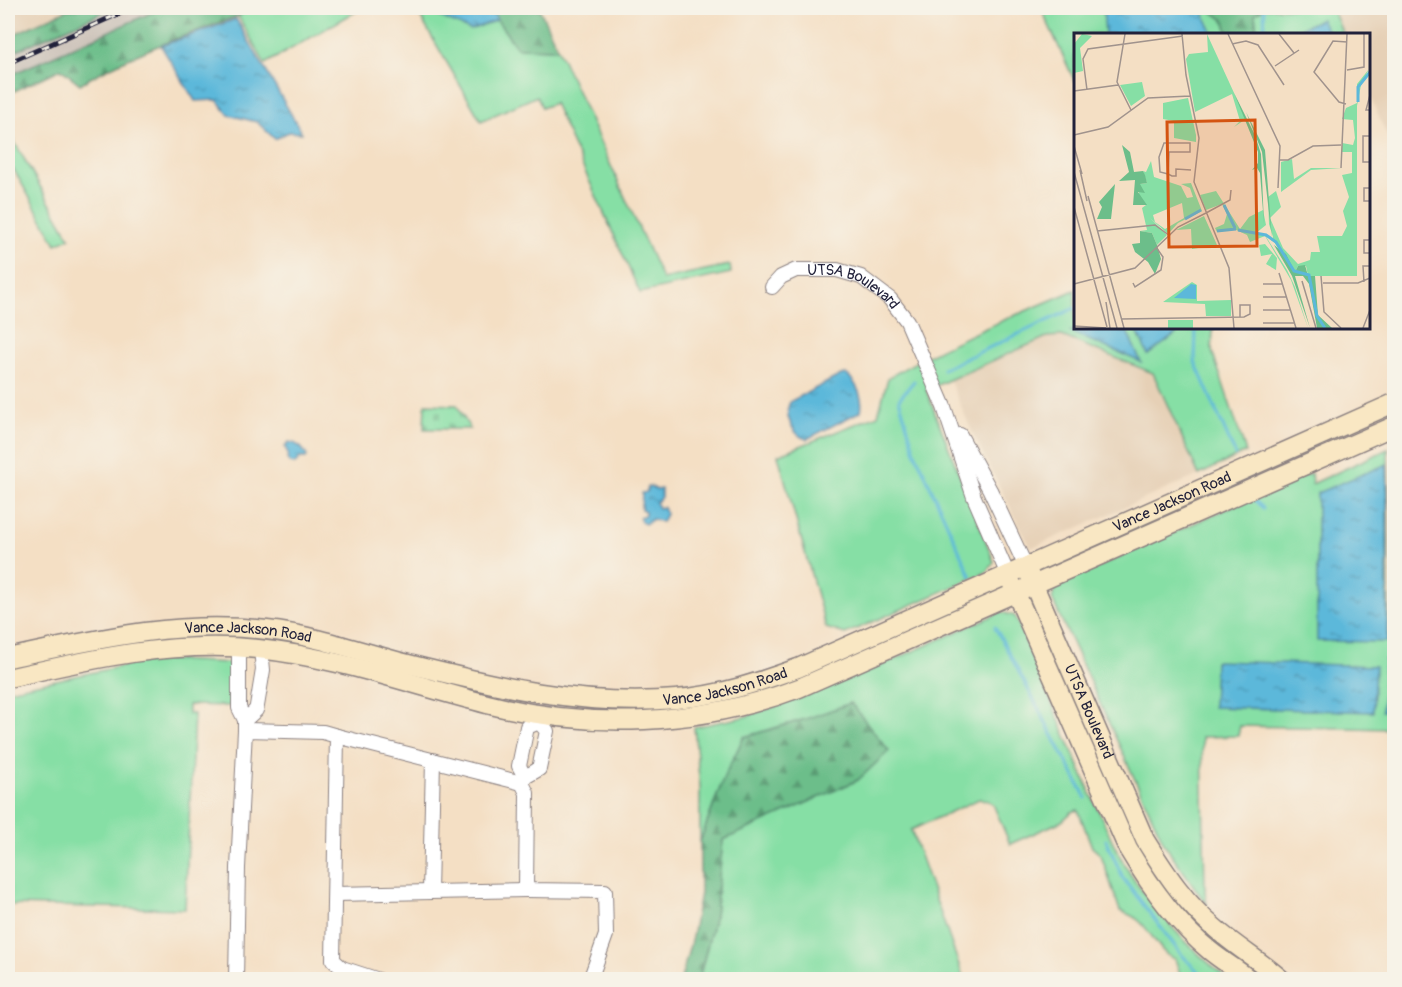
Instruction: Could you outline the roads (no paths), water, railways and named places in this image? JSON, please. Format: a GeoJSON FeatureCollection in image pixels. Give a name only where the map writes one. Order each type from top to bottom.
{"type":"FeatureCollection","features":[{"type":"Feature","properties":{"kind":"main road","name":"Vance Jackson Road"},"geometry":{"type":"LineString","coordinates":[[8,658],[144,630],[237,627],[269,630],[308,638],[492,686],[525,692],[572,699],[626,702],[678,699],[758,683],[798,668],[1395,403]]}},
{"type":"Feature","properties":{"kind":"main road","name":"Vance Jackson Road"},"geometry":{"type":"LineString","coordinates":[[8,678],[139,650],[178,646],[239,647],[308,656],[539,719],[628,721],[680,718],[765,701],[799,688],[1395,426]]}},
{"type":"Feature","properties":{"kind":"main road","name":"UTSA Boulevard"},"geometry":{"type":"LineString","coordinates":[[1026,567],[1145,840],[1160,865],[1212,927],[1274,977]]}},
{"type":"Feature","properties":{"kind":"main road","name":"UTSA Boulevard"},"geometry":{"type":"LineString","coordinates":[[1008,575],[1128,849],[1144,876],[1197,940],[1250,980]]}},
{"type":"Feature","properties":{"kind":"street","name":"UTSA Boulevard"},"geometry":{"type":"LineString","coordinates":[[772,286],[781,277],[796,270],[837,270],[861,277],[890,299],[907,321],[944,407],[974,497],[1008,575]]}},
{"type":"Feature","properties":{"kind":"street","name":"UTSA Boulevard"},"geometry":{"type":"LineString","coordinates":[[944,407],[990,490],[1026,567]]}},
{"type":"Feature","properties":{"kind":"street"},"geometry":{"type":"LineString","coordinates":[[236,980],[238,868],[245,725],[239,708],[239,647]]}},
{"type":"Feature","properties":{"kind":"street"},"geometry":{"type":"LineString","coordinates":[[245,725],[256,710],[263,670],[261,649]]}},
{"type":"Feature","properties":{"kind":"street"},"geometry":{"type":"LineString","coordinates":[[240,691],[259,692]]}},
{"type":"Feature","properties":{"kind":"street"},"geometry":{"type":"LineString","coordinates":[[245,725],[323,732],[524,780],[539,770],[542,758],[547,731],[539,719],[527,727],[519,766],[524,780],[527,793],[526,890]]}},
{"type":"Feature","properties":{"kind":"street"},"geometry":{"type":"LineString","coordinates":[[338,736],[333,960],[342,968],[379,980]]}},
{"type":"Feature","properties":{"kind":"street"},"geometry":{"type":"LineString","coordinates":[[521,755],[542,758]]}},
{"type":"Feature","properties":{"kind":"street"},"geometry":{"type":"LineString","coordinates":[[430,892],[433,760]]}},
{"type":"Feature","properties":{"kind":"street"},"geometry":{"type":"LineString","coordinates":[[335,894],[526,890],[605,891],[606,935],[590,980]]}},
{"type":"Feature","properties":{"kind":"water"},"geometry":{"type":"Polygon","coordinates":[[[433,8],[491,8],[497,20],[470,30],[438,16],[433,8]]]}},
{"type":"Feature","properties":{"kind":"water"},"geometry":{"type":"Polygon","coordinates":[[[1103,8],[1201,8],[1213,33],[1105,33],[1103,8]]]}},
{"type":"Feature","properties":{"kind":"water"},"geometry":{"type":"Polygon","coordinates":[[[236,19],[302,133],[288,132],[275,139],[257,122],[229,115],[217,100],[195,101],[161,46],[236,19]]]}},
{"type":"Feature","properties":{"kind":"water"},"geometry":{"type":"Polygon","coordinates":[[[1321,19],[1328,33],[1290,33],[1321,19]]]}},
{"type":"Feature","properties":{"kind":"water"},"geometry":{"type":"Polygon","coordinates":[[[1079,328],[1125,328],[1141,362],[1070,332],[1079,328]]]}},
{"type":"Feature","properties":{"kind":"water"},"geometry":{"type":"Polygon","coordinates":[[[1135,328],[1176,328],[1176,334],[1148,355],[1135,328]]]}},
{"type":"Feature","properties":{"kind":"water"},"geometry":{"type":"Polygon","coordinates":[[[846,374],[858,391],[861,411],[807,439],[797,434],[788,417],[791,401],[846,374]]]}},
{"type":"Feature","properties":{"kind":"water"},"geometry":{"type":"Polygon","coordinates":[[[289,442],[300,446],[306,458],[300,458],[295,464],[290,463],[285,447],[289,442]]]}},
{"type":"Feature","properties":{"kind":"water"},"geometry":{"type":"Polygon","coordinates":[[[1387,464],[1387,642],[1317,641],[1317,493],[1387,464]]]}},
{"type":"Feature","properties":{"kind":"water"},"geometry":{"type":"Polygon","coordinates":[[[650,486],[657,490],[661,489],[661,497],[656,503],[658,508],[663,507],[666,514],[662,522],[653,519],[645,524],[639,517],[645,515],[645,511],[641,509],[642,493],[647,492],[647,487],[650,486]]]}},
{"type":"Feature","properties":{"kind":"water"},"geometry":{"type":"Polygon","coordinates":[[[1385,659],[1394,660],[1394,711],[1382,711],[1385,659]]]}},
{"type":"Feature","properties":{"kind":"water"},"geometry":{"type":"Polygon","coordinates":[[[1215,661],[1375,666],[1373,712],[1213,707],[1215,661]]]}},
{"type":"Feature","properties":{"kind":"waterway"},"geometry":{"type":"LineString","coordinates":[[1264,8],[1265,33]]}},
{"type":"Feature","properties":{"kind":"waterway"},"geometry":{"type":"LineString","coordinates":[[943,369],[1074,308]]}},
{"type":"Feature","properties":{"kind":"waterway"},"geometry":{"type":"LineString","coordinates":[[1196,328],[1195,362],[1236,456]]}},
{"type":"Feature","properties":{"kind":"waterway"},"geometry":{"type":"LineString","coordinates":[[914,381],[899,399],[915,452],[971,577]]}},
{"type":"Feature","properties":{"kind":"waterway"},"geometry":{"type":"LineString","coordinates":[[1254,500],[1263,508]]}},
{"type":"Feature","properties":{"kind":"waterway"},"geometry":{"type":"LineString","coordinates":[[995,627],[1086,798]]}},
{"type":"Feature","properties":{"kind":"waterway"},"geometry":{"type":"LineString","coordinates":[[1106,840],[1123,878],[1181,954],[1206,980]]}},
{"type":"Feature","properties":{"kind":"railway"},"geometry":{"type":"LineString","coordinates":[[8,63],[132,8]]}}]}
